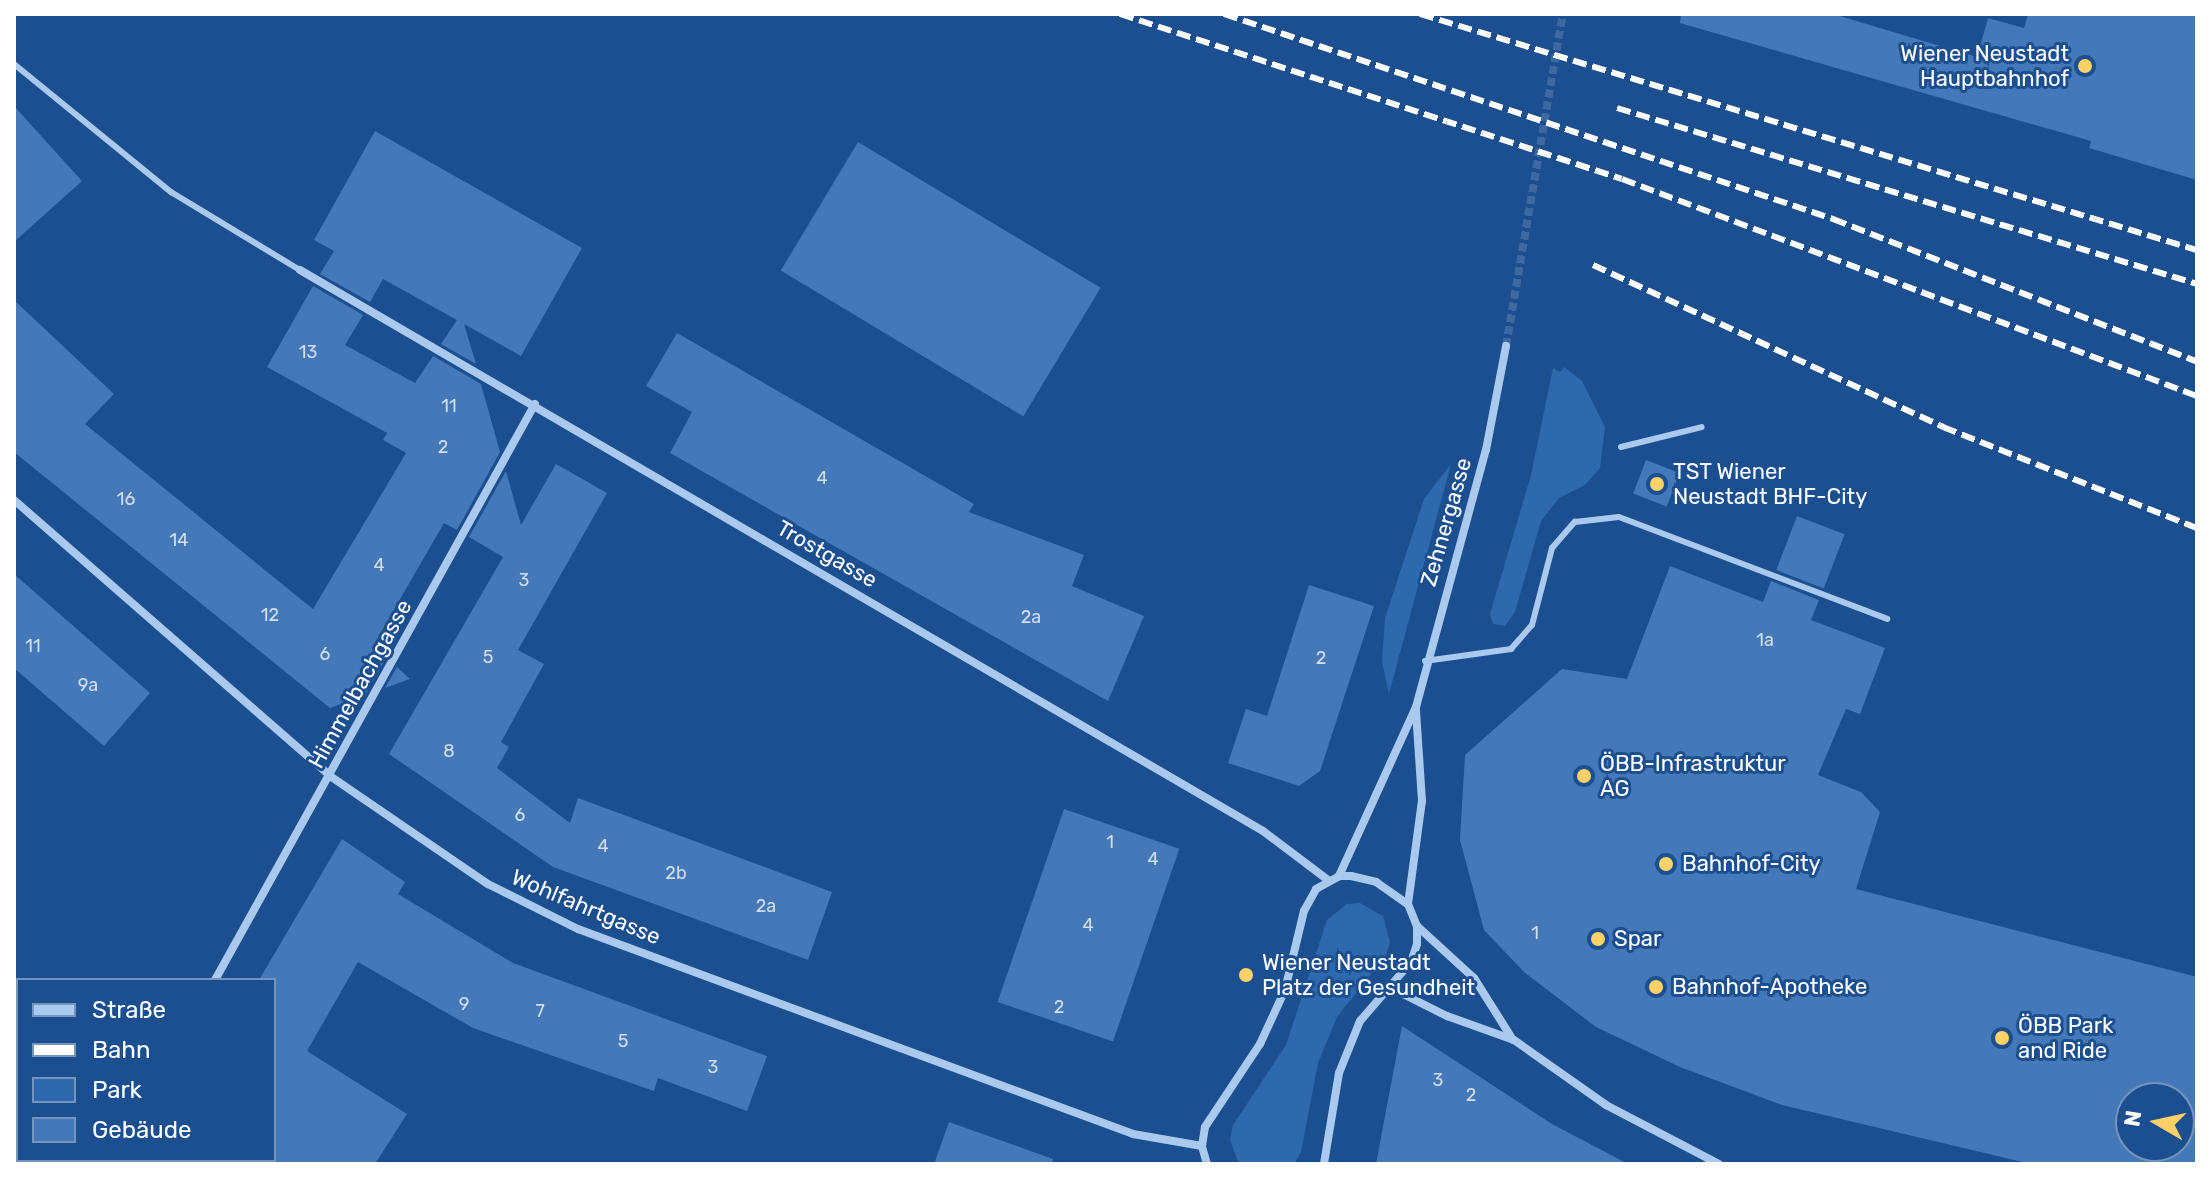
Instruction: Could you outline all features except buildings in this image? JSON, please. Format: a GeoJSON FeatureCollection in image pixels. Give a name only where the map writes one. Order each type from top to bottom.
{"type":"FeatureCollection","features":[{"type":"Feature","properties":{"kind":"street","name":"Trostgasse"},"geometry":{"type":"LineString","coordinates":[[300,270],[535,404],[1263,831],[1328,880]]}},
{"type":"Feature","properties":{"kind":"street","name":"Zehnergasse"},"geometry":{"type":"LineString","coordinates":[[1339,876],[1416,707],[1425,661],[1486,450],[1506,346]]}},
{"type":"Feature","properties":{"kind":"street","name":"Himmelbachgasse"},"geometry":{"type":"LineString","coordinates":[[216,978],[535,404]]}},
{"type":"Feature","properties":{"kind":"street","name":"Wohlfahrtgasse"},"geometry":{"type":"LineString","coordinates":[[14,500],[330,776],[488,884],[578,929],[1133,1134],[1202,1146]]}},
{"type":"Feature","properties":{"kind":"street","name":"Zehnergasse"},"geometry":{"type":"LineString","coordinates":[[1408,904],[1422,801],[1416,707]]}},
{"type":"Feature","properties":{"kind":"street"},"geometry":{"type":"LineString","coordinates":[[1207,1164],[1202,1146],[1215,1107],[1260,1044],[1285,990],[1304,911],[1316,889],[1328,880],[1339,876],[1376,882],[1408,904],[1417,926],[1474,978],[1514,1040]]}},
{"type":"Feature","properties":{"kind":"street"},"geometry":{"type":"LineString","coordinates":[[1324,1164],[1339,1073],[1360,1021],[1411,962],[1417,926]]}},
{"type":"Feature","properties":{"kind":"street"},"geometry":{"type":"LineString","coordinates":[[1391,988],[1514,1040],[1606,1105],[1719,1164]]}},
{"type":"Feature","properties":{"kind":"lane"},"geometry":{"type":"LineString","coordinates":[[14,64],[171,192],[300,270]]}},
{"type":"Feature","properties":{"kind":"lane"},"geometry":{"type":"LineString","coordinates":[[1621,447],[1702,427]]}},
{"type":"Feature","properties":{"kind":"lane"},"geometry":{"type":"LineString","coordinates":[[1425,661],[1511,649],[1532,625],[1552,548],[1575,522],[1619,517],[1887,619]]}},
{"type":"Feature","properties":{"kind":"green space"},"geometry":{"type":"Polygon","coordinates":[[[1564,367],[1582,381],[1605,427],[1600,468],[1585,485],[1559,498],[1541,521],[1515,612],[1505,626],[1493,624],[1490,614],[1531,475],[1553,368],[1560,372],[1564,367]]]}},
{"type":"Feature","properties":{"kind":"green space"},"geometry":{"type":"Polygon","coordinates":[[[1451,464],[1389,694],[1382,662],[1385,618],[1424,499],[1451,464]]]}},
{"type":"Feature","properties":{"kind":"green space"},"geometry":{"type":"Polygon","coordinates":[[[1360,903],[1383,916],[1390,942],[1386,955],[1337,1017],[1318,1063],[1301,1152],[1294,1164],[1239,1164],[1230,1140],[1233,1125],[1286,1045],[1327,920],[1347,904],[1360,903]]]}},
{"type":"Feature","properties":{"kind":"tunnel"},"geometry":{"type":"LineString","coordinates":[[1506,346],[1563,14]]}},
{"type":"Feature","properties":{"kind":"railway"},"geometry":{"type":"LineString","coordinates":[[1120,14],[1622,179],[2197,396]]}},
{"type":"Feature","properties":{"kind":"railway"},"geometry":{"type":"LineString","coordinates":[[1224,14],[1833,219],[2197,362]]}},
{"type":"Feature","properties":{"kind":"railway"},"geometry":{"type":"LineString","coordinates":[[1420,14],[2197,250]]}},
{"type":"Feature","properties":{"kind":"railway"},"geometry":{"type":"LineString","coordinates":[[1617,108],[2197,284]]}},
{"type":"Feature","properties":{"kind":"railway"},"geometry":{"type":"LineString","coordinates":[[1593,265],[1943,427],[2197,528]]}},
{"type":"Feature","properties":{"kind":"place","name":"Wiener Neustadt Hauptbahnhof"},"geometry":{"type":"Point","coordinates":[2085,66]}},
{"type":"Feature","properties":{"kind":"place","name":"TST Wiener Neustadt BHF-City"},"geometry":{"type":"Point","coordinates":[1657,484]}},
{"type":"Feature","properties":{"kind":"place","name":"ÖBB-Infrastruktur AG"},"geometry":{"type":"Point","coordinates":[1584,776]}},
{"type":"Feature","properties":{"kind":"place","name":"Bahnhof-City"},"geometry":{"type":"Point","coordinates":[1666,864]}},
{"type":"Feature","properties":{"kind":"place","name":"Spar"},"geometry":{"type":"Point","coordinates":[1598,939]}},
{"type":"Feature","properties":{"kind":"place","name":"Wiener Neustadt Platz der Gesundheit"},"geometry":{"type":"Point","coordinates":[1246,975]}},
{"type":"Feature","properties":{"kind":"place","name":"Bahnhof-Apotheke"},"geometry":{"type":"Point","coordinates":[1656,987]}},
{"type":"Feature","properties":{"kind":"place","name":"ÖBB Park and Ride"},"geometry":{"type":"Point","coordinates":[2002,1038]}}]}
